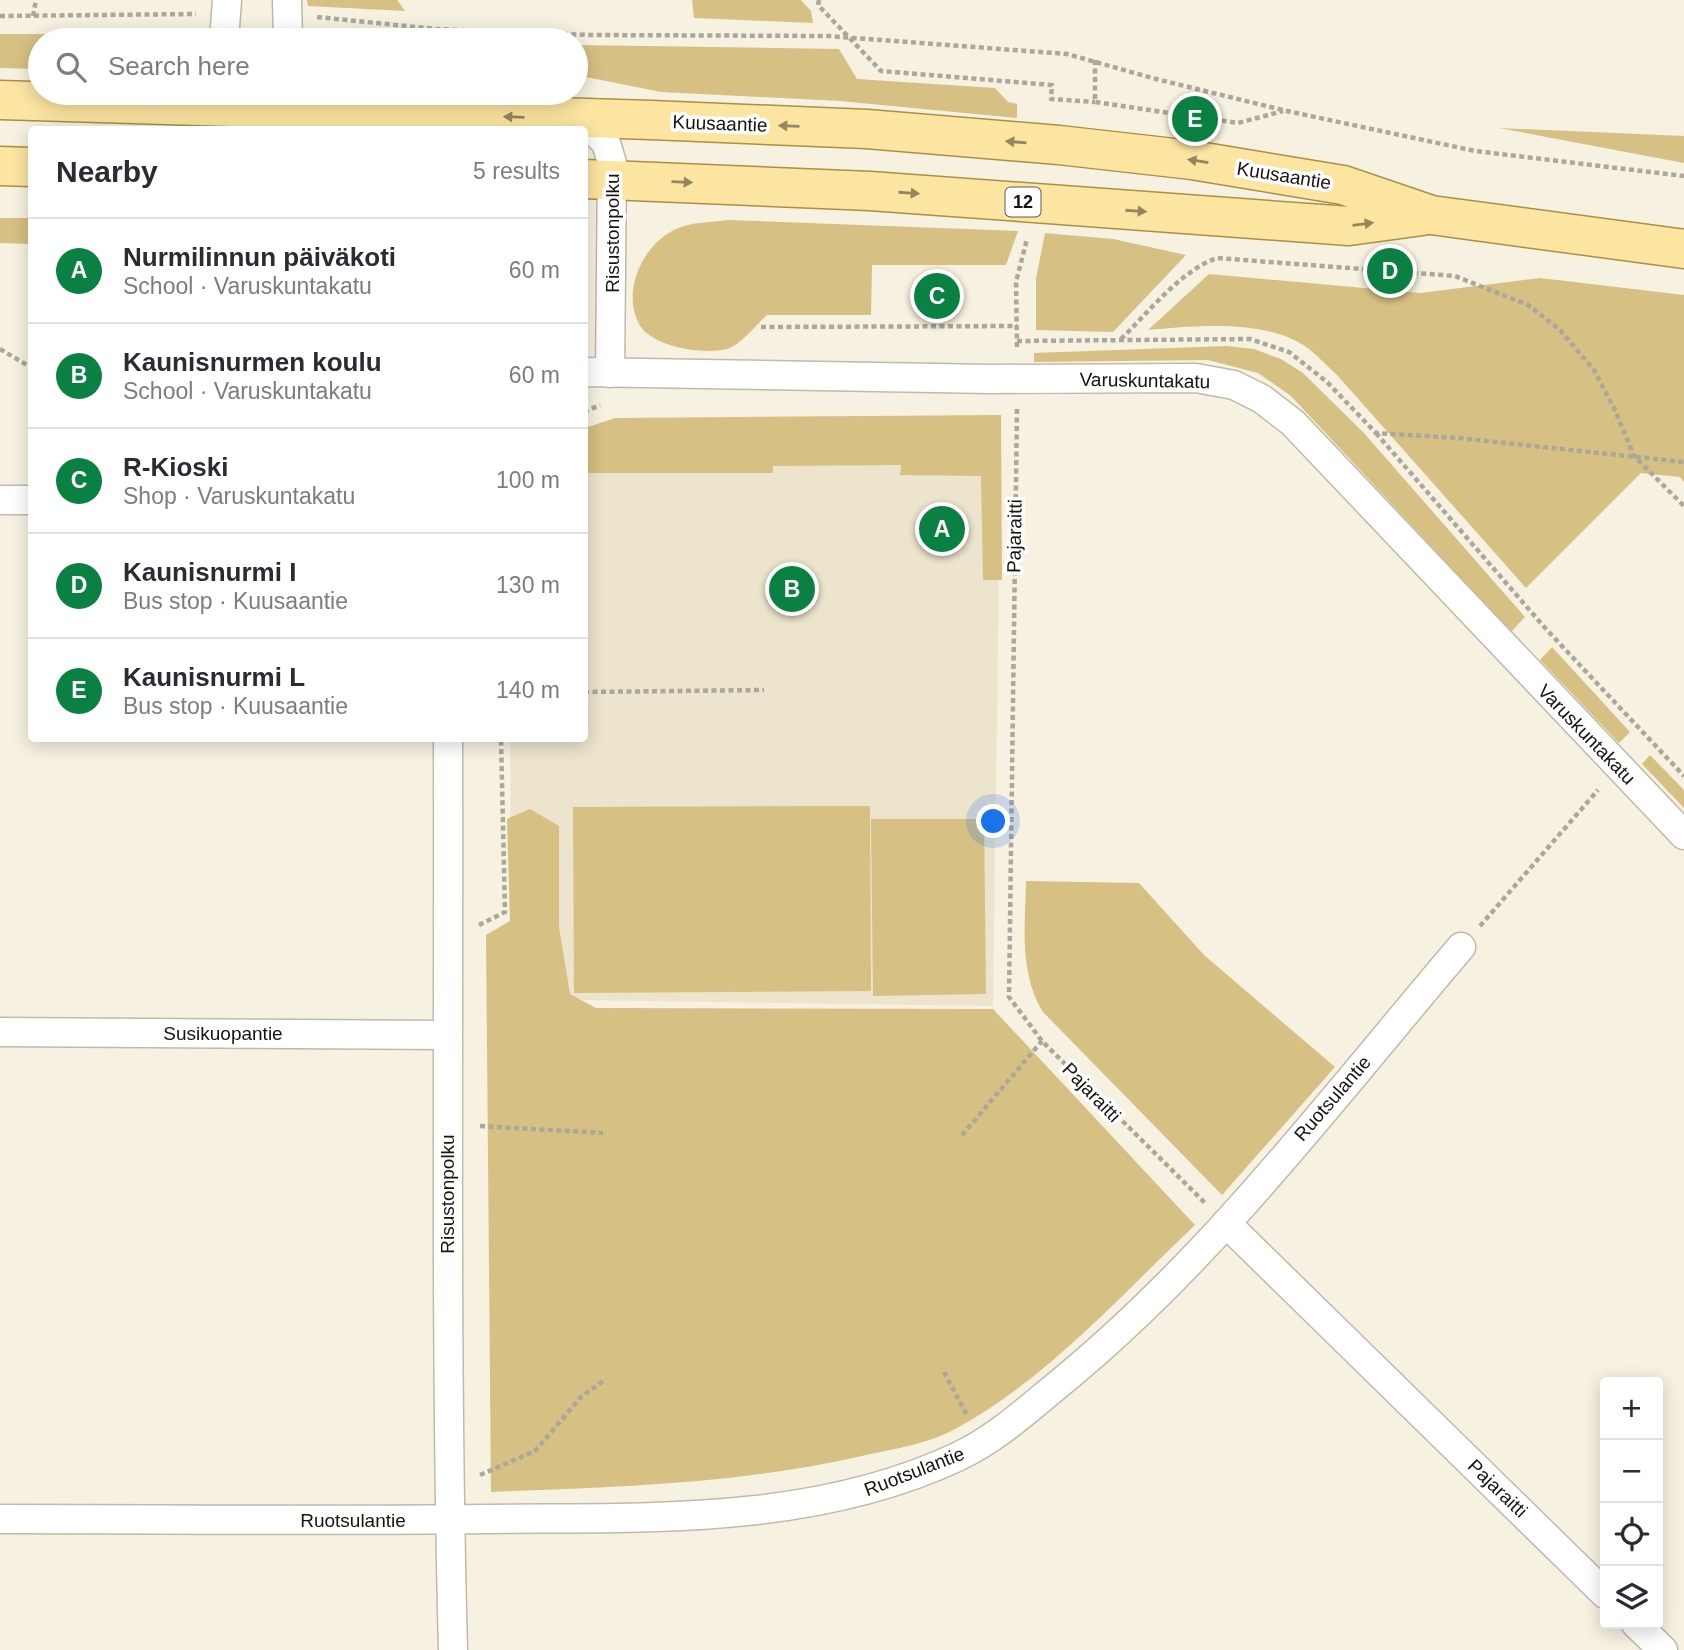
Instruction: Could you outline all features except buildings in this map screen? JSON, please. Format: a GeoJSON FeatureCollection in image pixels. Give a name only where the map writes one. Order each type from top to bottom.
{"type":"FeatureCollection","features":[{"type":"Feature","properties":{"kind":"main road","name":"Kuusaantie"},"geometry":{"type":"LineString","coordinates":[[0,100],[28,101]]}},
{"type":"Feature","properties":{"kind":"main road","name":"Kuusaantie"},"geometry":{"type":"LineString","coordinates":[[112,105],[577,124],[867,129],[1084,148],[1192,160],[1343,185],[1431,215],[1684,249]]}},
{"type":"Feature","properties":{"kind":"main road"},"geometry":{"type":"LineString","coordinates":[[0,166],[28,167]]}},
{"type":"Feature","properties":{"kind":"main road","name":"Kuusaantie"},"geometry":{"type":"LineString","coordinates":[[599,179],[870,191],[1349,226],[1431,215]]}},
{"type":"Feature","properties":{"kind":"street"},"geometry":{"type":"LineString","coordinates":[[225,28],[227,0]]}},
{"type":"Feature","properties":{"kind":"street"},"geometry":{"type":"LineString","coordinates":[[291,28],[297,8]]}},
{"type":"Feature","properties":{"kind":"street","name":"Risustonpolku"},"geometry":{"type":"LineString","coordinates":[[588,132],[606,144],[599,179],[597,373]]}},
{"type":"Feature","properties":{"kind":"street","name":"Varuskuntakatu"},"geometry":{"type":"LineString","coordinates":[[597,373],[991,379],[1196,377],[1234,385],[1262,399],[1293,423],[1684,835]]}},
{"type":"Feature","properties":{"kind":"street"},"geometry":{"type":"LineString","coordinates":[[0,500],[28,500]]}},
{"type":"Feature","properties":{"kind":"street","name":"Risustonpolku"},"geometry":{"type":"LineString","coordinates":[[447,742],[446,1035],[453,1650]]}},
{"type":"Feature","properties":{"kind":"street","name":"Ruotsulantie"},"geometry":{"type":"LineString","coordinates":[[0,1518],[450,1520],[715,1514],[854,1494],[959,1456],[1006,1427],[1101,1349],[1226,1223],[1461,947]]}},
{"type":"Feature","properties":{"kind":"street","name":"Susikuopantie"},"geometry":{"type":"LineString","coordinates":[[0,1032],[446,1035]]}},
{"type":"Feature","properties":{"kind":"street","name":"Pajaraitti"},"geometry":{"type":"LineString","coordinates":[[1226,1223],[1600,1589]]}},
{"type":"Feature","properties":{"kind":"street"},"geometry":{"type":"LineString","coordinates":[[1641,1629],[1663,1650]]}},
{"type":"Feature","properties":{"kind":"path"},"geometry":{"type":"LineString","coordinates":[[33,16],[36,0]]}},
{"type":"Feature","properties":{"kind":"path"},"geometry":{"type":"LineString","coordinates":[[817,2],[881,71],[1052,85],[1051,99],[1095,102],[1238,123],[1287,111]]}},
{"type":"Feature","properties":{"kind":"path"},"geometry":{"type":"LineString","coordinates":[[297,8],[452,28]]}},
{"type":"Feature","properties":{"kind":"path"},"geometry":{"type":"LineString","coordinates":[[0,16],[194,13]]}},
{"type":"Feature","properties":{"kind":"path"},"geometry":{"type":"LineString","coordinates":[[588,33],[852,38],[1067,54],[1287,111],[1475,150],[1684,176]]}},
{"type":"Feature","properties":{"kind":"path"},"geometry":{"type":"LineString","coordinates":[[1095,60],[1095,102]]}},
{"type":"Feature","properties":{"kind":"path"},"geometry":{"type":"LineString","coordinates":[[1027,239],[1016,282],[1017,341],[1250,339],[1289,352],[1327,382],[1376,433],[1546,629],[1684,776]]}},
{"type":"Feature","properties":{"kind":"path"},"geometry":{"type":"LineString","coordinates":[[1121,339],[1182,281],[1206,262],[1217,258],[1455,276],[1528,305],[1559,329],[1594,370],[1614,408],[1634,456],[1684,506]]}},
{"type":"Feature","properties":{"kind":"path"},"geometry":{"type":"LineString","coordinates":[[761,327],[1017,326]]}},
{"type":"Feature","properties":{"kind":"path"},"geometry":{"type":"LineString","coordinates":[[0,349],[28,366]]}},
{"type":"Feature","properties":{"kind":"path"},"geometry":{"type":"LineString","coordinates":[[588,410],[604,403]]}},
{"type":"Feature","properties":{"kind":"path"},"geometry":{"type":"LineString","coordinates":[[1003,406],[1030,406]]}},
{"type":"Feature","properties":{"kind":"path","name":"Pajaraitti"},"geometry":{"type":"LineString","coordinates":[[1017,406],[1009,997],[1042,1041],[1226,1223]]}},
{"type":"Feature","properties":{"kind":"path"},"geometry":{"type":"LineString","coordinates":[[1376,433],[1458,438],[1684,463]]}},
{"type":"Feature","properties":{"kind":"path"},"geometry":{"type":"LineString","coordinates":[[588,692],[764,690]]}},
{"type":"Feature","properties":{"kind":"path"},"geometry":{"type":"LineString","coordinates":[[1461,947],[1618,767],[1648,738]]}},
{"type":"Feature","properties":{"kind":"path"},"geometry":{"type":"LineString","coordinates":[[1590,779],[1599,789]]}},
{"type":"Feature","properties":{"kind":"path"},"geometry":{"type":"LineString","coordinates":[[962,1135],[1042,1041]]}},
{"type":"Feature","properties":{"kind":"path"},"geometry":{"type":"LineString","coordinates":[[472,1126],[603,1133]]}},
{"type":"Feature","properties":{"kind":"path"},"geometry":{"type":"LineString","coordinates":[[944,1372],[981,1442]]}},
{"type":"Feature","properties":{"kind":"path"},"geometry":{"type":"LineString","coordinates":[[476,1477],[535,1451],[581,1397],[606,1380]]}},
{"type":"Feature","properties":{"kind":"shaded area"},"geometry":{"type":"Polygon","coordinates":[[[307,0],[397,0],[405,11],[308,6],[307,0]]]}},
{"type":"Feature","properties":{"kind":"shaded area"},"geometry":{"type":"Polygon","coordinates":[[[692,0],[801,0],[811,11],[813,23],[694,18],[692,0]]]}},
{"type":"Feature","properties":{"kind":"shaded area"},"geometry":{"type":"Polygon","coordinates":[[[0,34],[28,34],[28,69],[0,68],[0,34]]]}},
{"type":"Feature","properties":{"kind":"shaded area"},"geometry":{"type":"Polygon","coordinates":[[[588,45],[839,49],[857,79],[995,88],[1008,102],[1017,104],[1017,118],[840,101],[661,92],[588,77],[588,45]]]}},
{"type":"Feature","properties":{"kind":"shaded area"},"geometry":{"type":"Polygon","coordinates":[[[1499,128],[1684,136],[1684,163],[1499,128]]]}},
{"type":"Feature","properties":{"kind":"shaded area"},"geometry":{"type":"Polygon","coordinates":[[[0,218],[28,218],[28,244],[0,243],[0,218]]]}},
{"type":"Feature","properties":{"kind":"shaded area"},"geometry":{"type":"Polygon","coordinates":[[[729,220],[1018,231],[1006,265],[872,265],[871,315],[767,315],[737,344],[717,351],[692,350],[666,344],[645,332],[634,311],[633,297],[634,283],[645,256],[664,236],[676,229],[729,220]]]}},
{"type":"Feature","properties":{"kind":"shaded area"},"geometry":{"type":"Polygon","coordinates":[[[1045,233],[1113,239],[1186,255],[1113,332],[1036,330],[1036,279],[1045,233]]]}},
{"type":"Feature","properties":{"kind":"shaded area"},"geometry":{"type":"Polygon","coordinates":[[[1209,274],[1420,293],[1540,278],[1684,295],[1684,482],[1680,477],[1641,473],[1526,588],[1337,375],[1309,349],[1273,332],[1252,328],[1209,326],[1148,330],[1209,274]]]}},
{"type":"Feature","properties":{"kind":"shaded area"},"geometry":{"type":"Polygon","coordinates":[[[1227,346],[1254,349],[1281,359],[1303,373],[1363,432],[1525,617],[1511,632],[1291,396],[1258,373],[1208,360],[1034,362],[1034,353],[1227,346]]]}},
{"type":"Feature","properties":{"kind":"shaded area"},"geometry":{"type":"Polygon","coordinates":[[[1001,415],[1002,580],[983,580],[981,476],[900,475],[901,465],[773,466],[773,473],[588,473],[588,427],[615,418],[1001,415]]]}},
{"type":"Feature","properties":{"kind":"shaded area"},"geometry":{"type":"Polygon","coordinates":[[[1001,420],[993,1006],[512,999],[510,742],[588,742],[588,437],[605,422],[1001,420]]]}},
{"type":"Feature","properties":{"kind":"shaded area"},"geometry":{"type":"Polygon","coordinates":[[[1552,647],[1630,732],[1619,743],[1540,660],[1552,647]]]}},
{"type":"Feature","properties":{"kind":"shaded area"},"geometry":{"type":"Polygon","coordinates":[[[1650,755],[1684,790],[1684,808],[1642,764],[1650,755]]]}},
{"type":"Feature","properties":{"kind":"shaded area"},"geometry":{"type":"Polygon","coordinates":[[[870,806],[871,991],[574,993],[573,807],[870,806]]]}},
{"type":"Feature","properties":{"kind":"shaded area"},"geometry":{"type":"Polygon","coordinates":[[[530,809],[559,826],[559,927],[570,994],[596,1008],[993,1009],[1195,1225],[1053,1361],[990,1408],[936,1438],[819,1465],[726,1478],[632,1486],[491,1492],[486,935],[510,921],[507,819],[530,809]]]}},
{"type":"Feature","properties":{"kind":"shaded area"},"geometry":{"type":"Polygon","coordinates":[[[871,819],[984,819],[986,994],[873,996],[871,819]]]}},
{"type":"Feature","properties":{"kind":"shaded area"},"geometry":{"type":"Polygon","coordinates":[[[1026,881],[1139,883],[1204,955],[1335,1067],[1222,1195],[1043,1012],[1035,997],[1027,965],[1026,881]]]}},
{"type":"Feature","properties":{"kind":"place","name":"Kaunisnurmi L"},"geometry":{"type":"Point","coordinates":[1195,119]}},
{"type":"Feature","properties":{"kind":"place","name":"Kaunisnurmi I"},"geometry":{"type":"Point","coordinates":[1390,271]}},
{"type":"Feature","properties":{"kind":"place","name":"R-Kioski"},"geometry":{"type":"Point","coordinates":[937,296]}},
{"type":"Feature","properties":{"kind":"place","name":"Nurmilinnun päiväkoti"},"geometry":{"type":"Point","coordinates":[942,529]}},
{"type":"Feature","properties":{"kind":"place","name":"Kaunisnurmen koulu"},"geometry":{"type":"Point","coordinates":[792,589]}}]}
